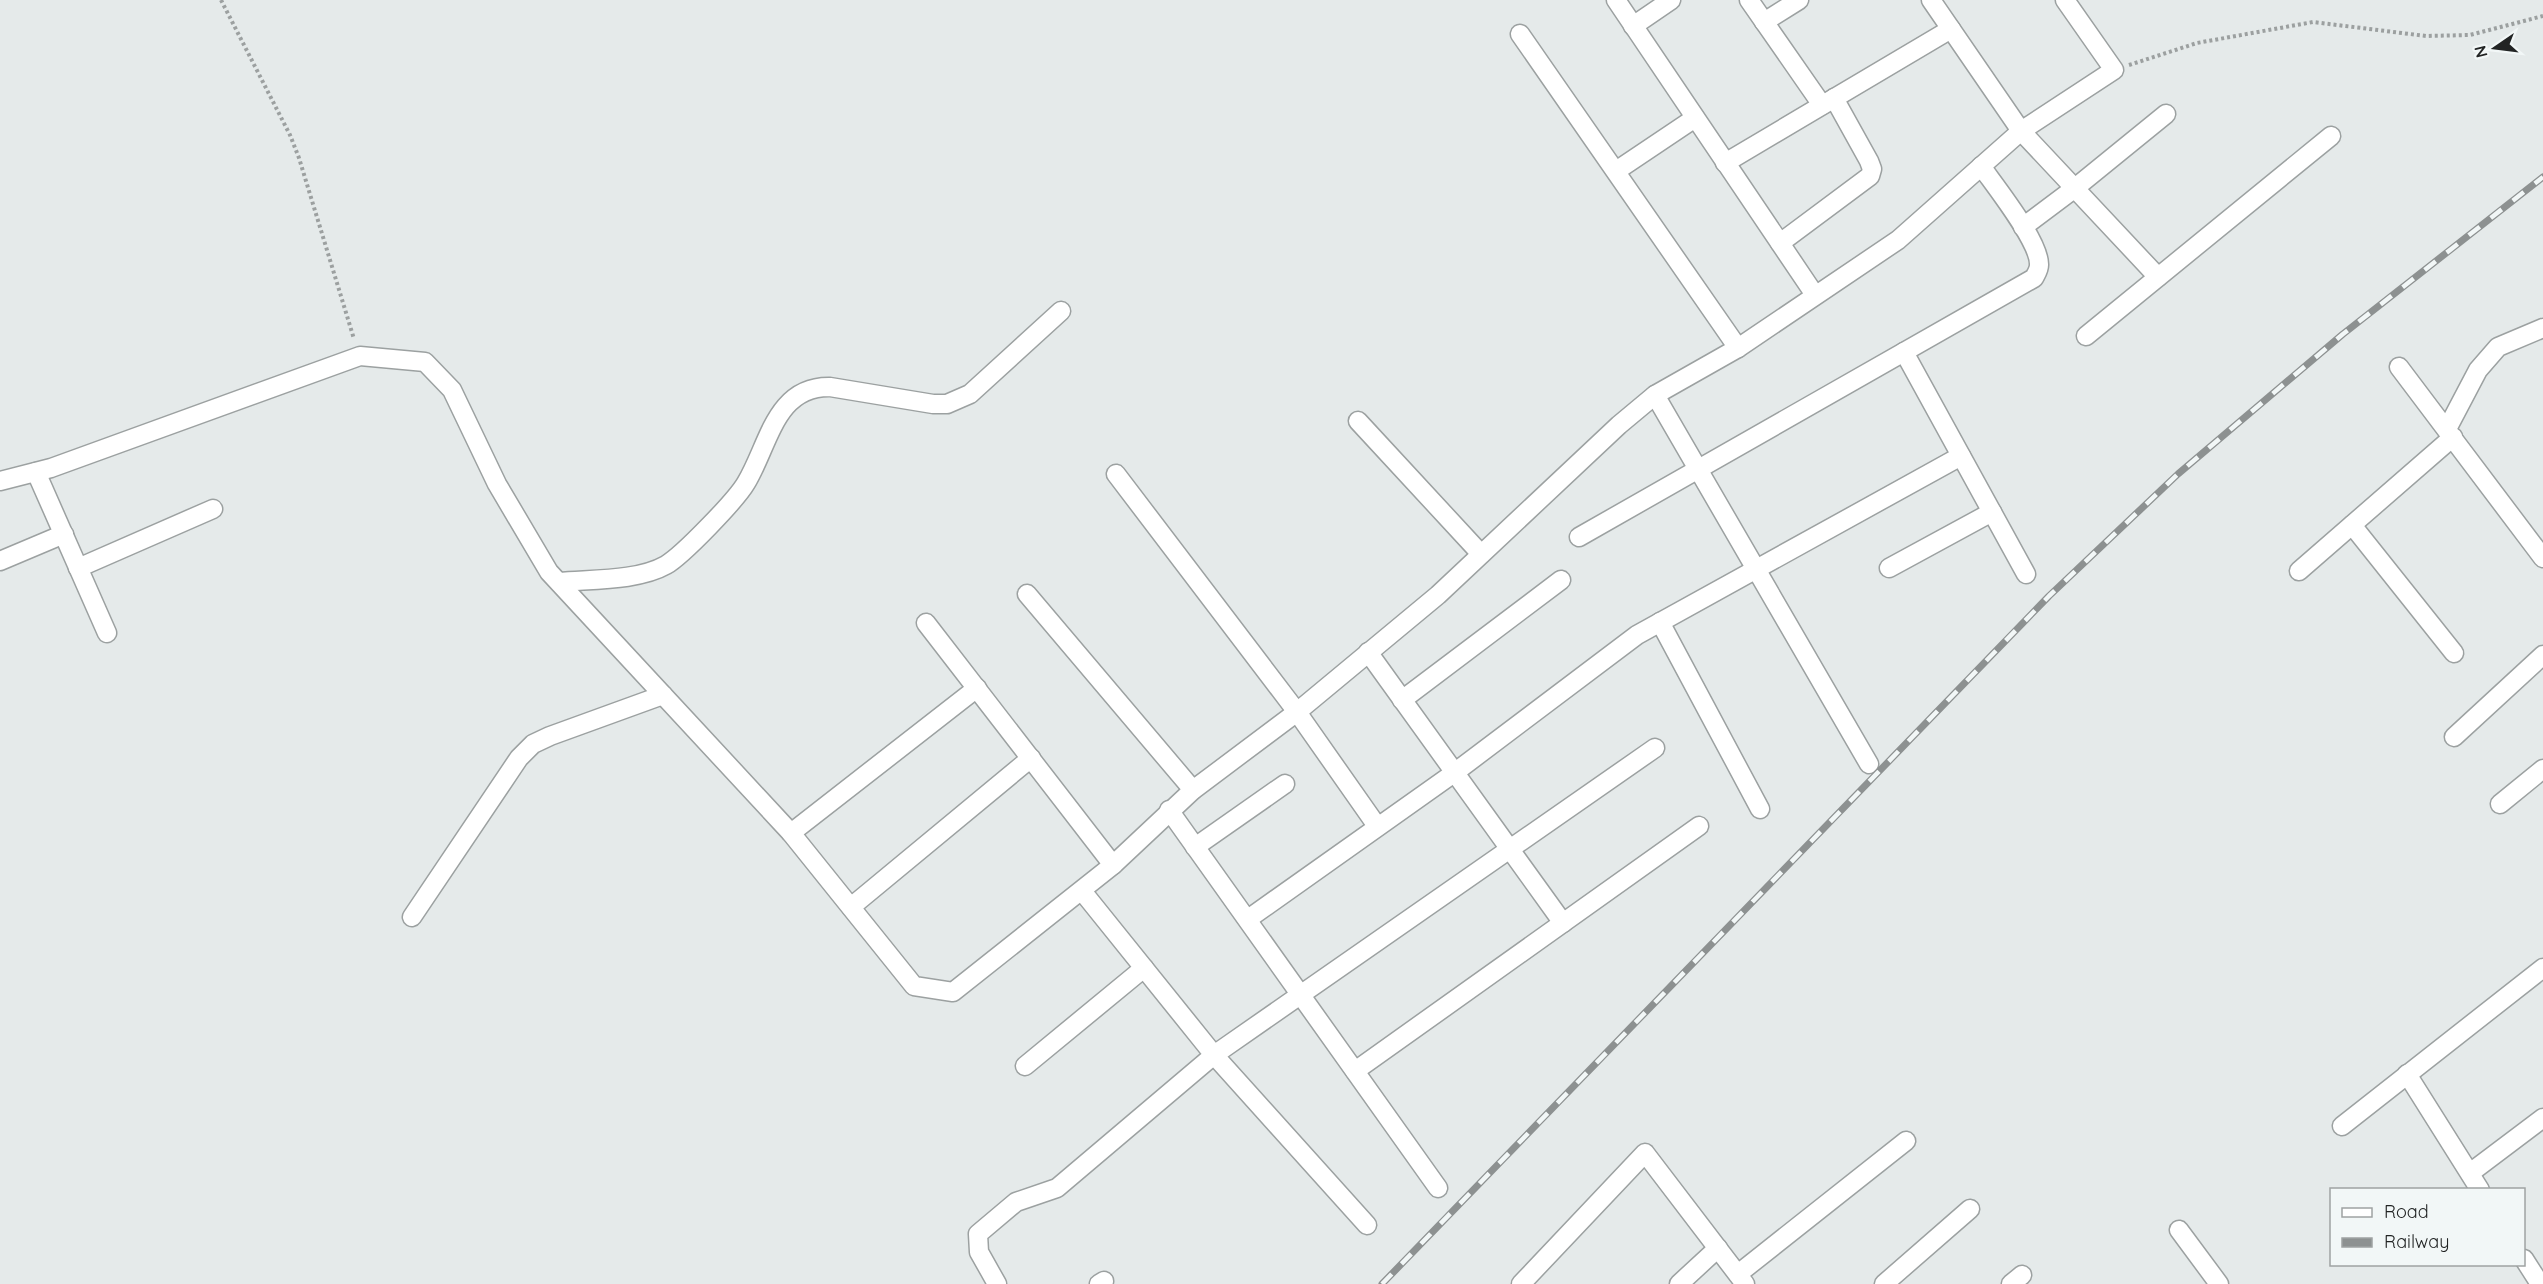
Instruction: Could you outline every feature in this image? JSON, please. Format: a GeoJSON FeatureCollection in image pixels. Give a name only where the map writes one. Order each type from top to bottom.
{"type":"FeatureCollection","features":[{"type":"Feature","properties":{"kind":"street"},"geometry":{"type":"LineString","coordinates":[[1616,0],[1815,295]]}},
{"type":"Feature","properties":{"kind":"street"},"geometry":{"type":"LineString","coordinates":[[1633,26],[1671,0]]}},
{"type":"Feature","properties":{"kind":"street"},"geometry":{"type":"LineString","coordinates":[[1749,0],[1828,102],[1869,161],[1872,169],[1870,176],[1780,243]]}},
{"type":"Feature","properties":{"kind":"street"},"geometry":{"type":"LineString","coordinates":[[1764,22],[1799,0]]}},
{"type":"Feature","properties":{"kind":"street"},"geometry":{"type":"LineString","coordinates":[[1932,0],[2021,131],[2158,278]]}},
{"type":"Feature","properties":{"kind":"street"},"geometry":{"type":"LineString","coordinates":[[0,481],[36,472],[360,356],[425,362],[452,390],[497,484],[549,572],[791,833],[914,986],[953,992],[1113,865],[1169,810],[1193,790],[1297,712],[1438,595],[1619,425],[1655,395],[1738,348],[1898,240],[2021,131],[2114,70],[2065,0]]}},
{"type":"Feature","properties":{"kind":"street"},"geometry":{"type":"LineString","coordinates":[[1725,163],[1951,29]]}},
{"type":"Feature","properties":{"kind":"street"},"geometry":{"type":"LineString","coordinates":[[1520,34],[1738,348]]}},
{"type":"Feature","properties":{"kind":"street"},"geometry":{"type":"LineString","coordinates":[[2023,226],[2075,188],[2166,114]]}},
{"type":"Feature","properties":{"kind":"street"},"geometry":{"type":"LineString","coordinates":[[1616,171],[1695,118]]}},
{"type":"Feature","properties":{"kind":"street"},"geometry":{"type":"LineString","coordinates":[[2086,336],[2331,136]]}},
{"type":"Feature","properties":{"kind":"street"},"geometry":{"type":"LineString","coordinates":[[1579,537],[2034,278],[2039,266],[2038,257],[2023,226],[1981,165]]}},
{"type":"Feature","properties":{"kind":"street"},"geometry":{"type":"LineString","coordinates":[[559,582],[653,572],[677,557],[746,485],[781,413],[792,399],[801,393],[815,387],[830,387],[933,404],[958,401],[970,394],[1061,311]]}},
{"type":"Feature","properties":{"kind":"street"},"geometry":{"type":"LineString","coordinates":[[2299,571],[2450,433],[2478,370],[2498,347],[2543,328]]}},
{"type":"Feature","properties":{"kind":"street"},"geometry":{"type":"LineString","coordinates":[[1904,352],[2026,573]]}},
{"type":"Feature","properties":{"kind":"street"},"geometry":{"type":"LineString","coordinates":[[2399,367],[2543,558]]}},
{"type":"Feature","properties":{"kind":"street"},"geometry":{"type":"LineString","coordinates":[[1655,395],[1869,764]]}},
{"type":"Feature","properties":{"kind":"street"},"geometry":{"type":"LineString","coordinates":[[1358,421],[1481,554]]}},
{"type":"Feature","properties":{"kind":"street"},"geometry":{"type":"LineString","coordinates":[[1248,919],[1454,773],[1619,648],[1659,622],[1757,571],[1961,456]]}},
{"type":"Feature","properties":{"kind":"street"},"geometry":{"type":"LineString","coordinates":[[36,472],[107,633]]}},
{"type":"Feature","properties":{"kind":"street"},"geometry":{"type":"LineString","coordinates":[[1116,474],[1297,712],[1377,826]]}},
{"type":"Feature","properties":{"kind":"street"},"geometry":{"type":"LineString","coordinates":[[78,568],[213,509]]}},
{"type":"Feature","properties":{"kind":"street"},"geometry":{"type":"LineString","coordinates":[[1888,568],[1992,512]]}},
{"type":"Feature","properties":{"kind":"street"},"geometry":{"type":"LineString","coordinates":[[2352,525],[2454,653]]}},
{"type":"Feature","properties":{"kind":"street"},"geometry":{"type":"LineString","coordinates":[[0,561],[64,534]]}},
{"type":"Feature","properties":{"kind":"street"},"geometry":{"type":"LineString","coordinates":[[1402,700],[1561,580]]}},
{"type":"Feature","properties":{"kind":"street"},"geometry":{"type":"LineString","coordinates":[[1026,594],[1193,790]]}},
{"type":"Feature","properties":{"kind":"street"},"geometry":{"type":"LineString","coordinates":[[1659,622],[1760,809]]}},
{"type":"Feature","properties":{"kind":"street"},"geometry":{"type":"LineString","coordinates":[[926,623],[1113,865]]}},
{"type":"Feature","properties":{"kind":"street"},"geometry":{"type":"LineString","coordinates":[[1368,652],[1563,923]]}},
{"type":"Feature","properties":{"kind":"street"},"geometry":{"type":"LineString","coordinates":[[2454,737],[2543,655]]}},
{"type":"Feature","properties":{"kind":"street"},"geometry":{"type":"LineString","coordinates":[[791,833],[976,688]]}},
{"type":"Feature","properties":{"kind":"street"},"geometry":{"type":"LineString","coordinates":[[412,917],[519,758],[533,744],[663,695]]}},
{"type":"Feature","properties":{"kind":"street"},"geometry":{"type":"LineString","coordinates":[[997,1284],[979,1252],[978,1234],[1016,1202],[1057,1188],[1214,1055],[1655,748]]}},
{"type":"Feature","properties":{"kind":"street"},"geometry":{"type":"LineString","coordinates":[[851,907],[1031,758]]}},
{"type":"Feature","properties":{"kind":"street"},"geometry":{"type":"LineString","coordinates":[[2500,804],[2543,769]]}},
{"type":"Feature","properties":{"kind":"street"},"geometry":{"type":"LineString","coordinates":[[1195,847],[1285,784]]}},
{"type":"Feature","properties":{"kind":"street"},"geometry":{"type":"LineString","coordinates":[[1169,810],[1438,1188]]}},
{"type":"Feature","properties":{"kind":"street"},"geometry":{"type":"LineString","coordinates":[[1355,1071],[1699,826]]}},
{"type":"Feature","properties":{"kind":"street"},"geometry":{"type":"LineString","coordinates":[[1082,891],[1214,1055],[1367,1225]]}},
{"type":"Feature","properties":{"kind":"street"},"geometry":{"type":"LineString","coordinates":[[1025,1066],[1144,968]]}},
{"type":"Feature","properties":{"kind":"street"},"geometry":{"type":"LineString","coordinates":[[2342,1125],[2543,968]]}},
{"type":"Feature","properties":{"kind":"street"},"geometry":{"type":"LineString","coordinates":[[2407,1074],[2479,1188]]}},
{"type":"Feature","properties":{"kind":"street"},"geometry":{"type":"LineString","coordinates":[[2469,1173],[2543,1118]]}},
{"type":"Feature","properties":{"kind":"street"},"geometry":{"type":"LineString","coordinates":[[1521,1284],[1645,1153],[1741,1279],[1905,1141]]}},
{"type":"Feature","properties":{"kind":"street"},"geometry":{"type":"LineString","coordinates":[[1884,1284],[1970,1209]]}},
{"type":"Feature","properties":{"kind":"street"},"geometry":{"type":"LineString","coordinates":[[2179,1230],[2219,1284]]}},
{"type":"Feature","properties":{"kind":"street"},"geometry":{"type":"LineString","coordinates":[[1680,1284],[1718,1248]]}},
{"type":"Feature","properties":{"kind":"path"},"geometry":{"type":"LineString","coordinates":[[221,0],[290,135],[299,158],[360,356]]}},
{"type":"Feature","properties":{"kind":"path"},"geometry":{"type":"LineString","coordinates":[[2114,70],[2197,43],[2313,22],[2426,36],[2470,35],[2543,16]]}},
{"type":"Feature","properties":{"kind":"railway"},"geometry":{"type":"LineString","coordinates":[[1382,1284],[2049,596],[2178,474],[2343,334],[2543,177]]}}]}
